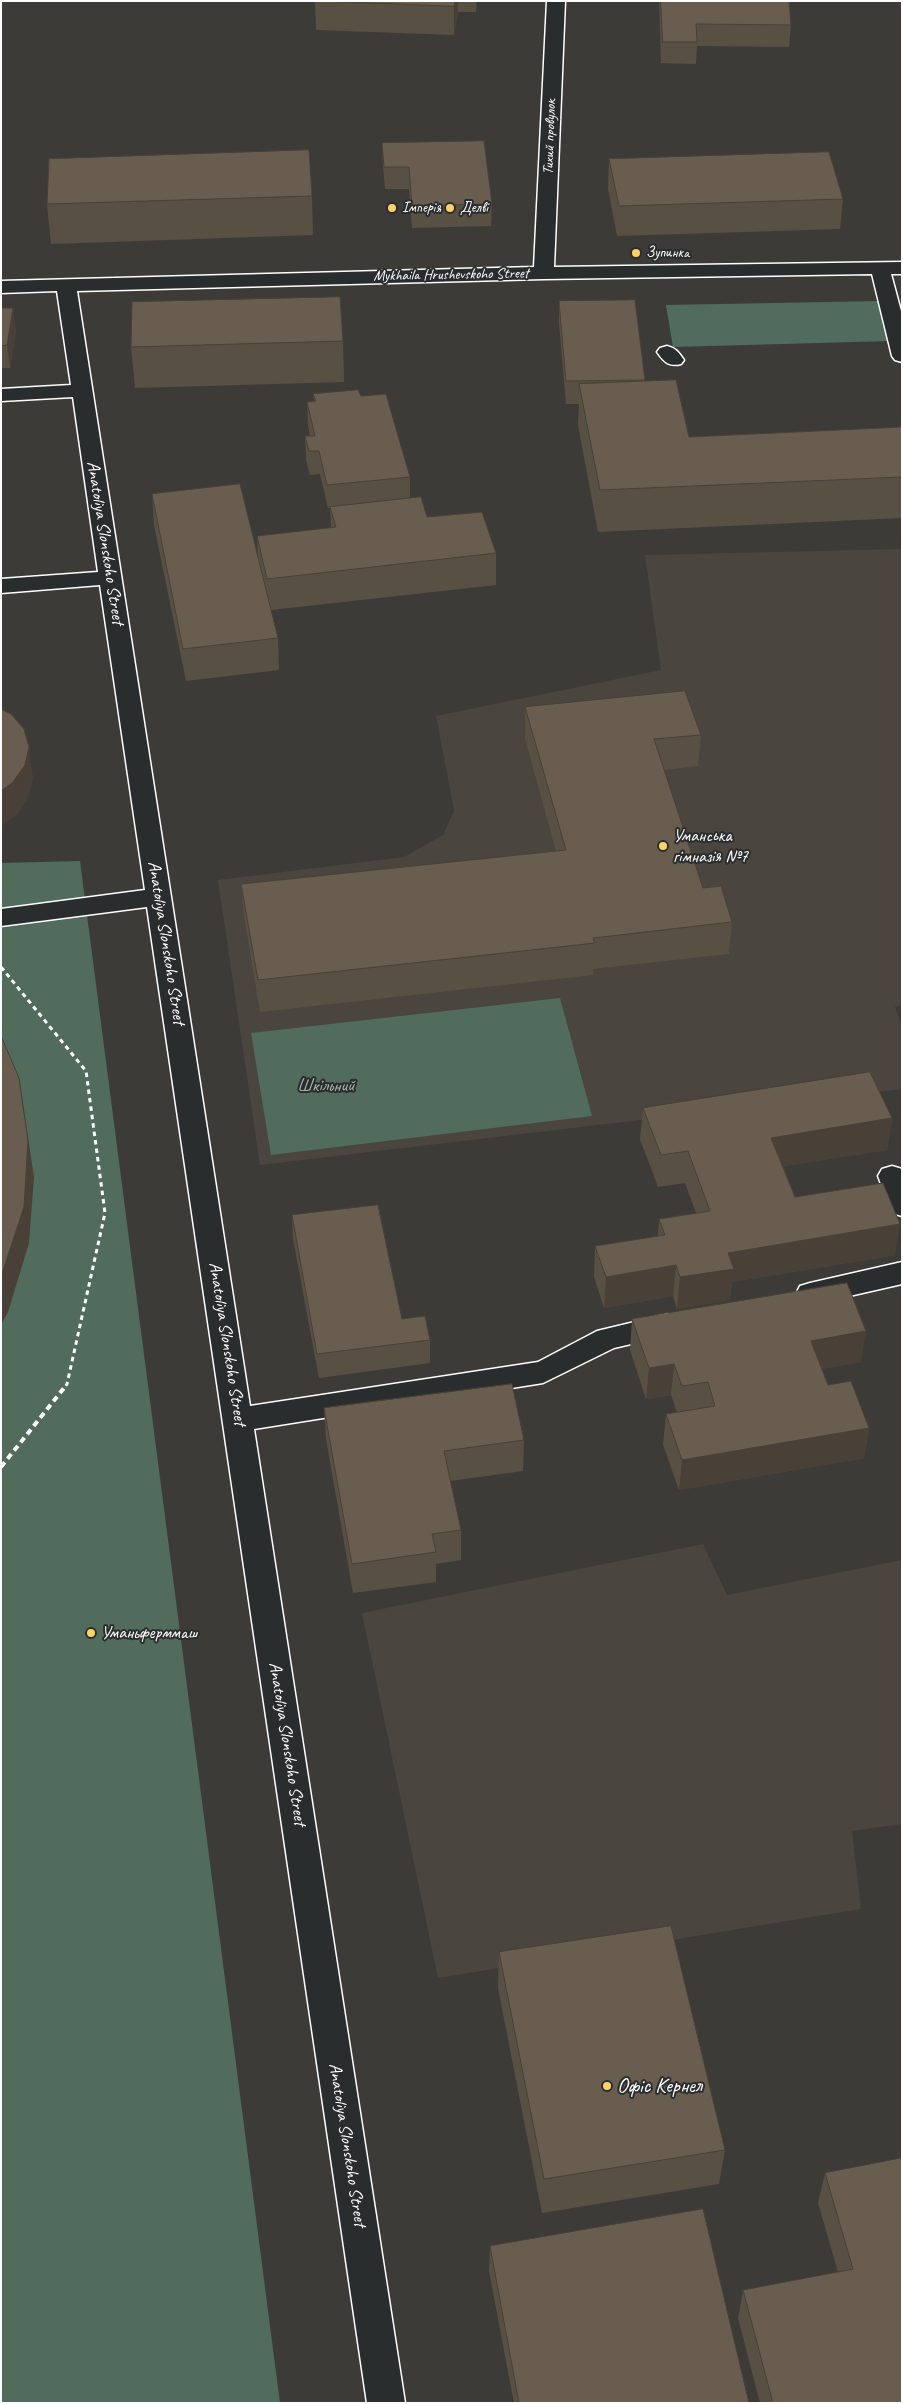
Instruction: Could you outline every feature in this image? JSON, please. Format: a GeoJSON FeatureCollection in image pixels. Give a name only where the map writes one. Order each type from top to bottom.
{"type":"FeatureCollection","features":[{"type":"Feature","properties":{"kind":"street","name":"Тихий провулок"},"geometry":{"type":"LineString","coordinates":[[544,273],[556,1]]}},
{"type":"Feature","properties":{"kind":"street"},"geometry":{"type":"LineString","coordinates":[[880,268],[902,356]]}},
{"type":"Feature","properties":{"kind":"street","name":"Mykhaila Hrushevskoho Street"},"geometry":{"type":"LineString","coordinates":[[1,287],[544,273],[902,268]]}},
{"type":"Feature","properties":{"kind":"street","name":"Anatoliya Slonskoho Street"},"geometry":{"type":"LineString","coordinates":[[66,285],[386,2403]]}},
{"type":"Feature","properties":{"kind":"street"},"geometry":{"type":"LineString","coordinates":[[1,395],[82,390]]}},
{"type":"Feature","properties":{"kind":"street"},"geometry":{"type":"LineString","coordinates":[[1,586],[111,578]]}},
{"type":"Feature","properties":{"kind":"street"},"geometry":{"type":"LineString","coordinates":[[1,918],[159,897]]}},
{"type":"Feature","properties":{"kind":"street"},"geometry":{"type":"LineString","coordinates":[[892,1176],[902,1206]]}},
{"type":"Feature","properties":{"kind":"street"},"geometry":{"type":"LineString","coordinates":[[788,1299],[902,1274]]}},
{"type":"Feature","properties":{"kind":"street"},"geometry":{"type":"LineString","coordinates":[[238,1420],[543,1372],[607,1339],[693,1320]]}},
{"type":"Feature","properties":{"kind":"path"},"geometry":{"type":"LineString","coordinates":[[1,967],[86,1071],[105,1213],[67,1384],[1,1467]]}},
{"type":"Feature","properties":{"kind":"shaded area","name":"Уманська гімназія №7"},"geometry":{"type":"Polygon","coordinates":[[[902,549],[902,1005],[895,1007],[902,1026],[902,1089],[260,1165],[218,880],[404,857],[443,835],[454,811],[436,716],[661,670],[645,555],[902,549]]]}},
{"type":"Feature","properties":{"kind":"shaded area"},"geometry":{"type":"Polygon","coordinates":[[[703,1544],[727,1595],[902,1560],[902,1824],[852,1831],[861,1909],[438,1978],[362,1613],[703,1544]]]}},
{"type":"Feature","properties":{"kind":"green space"},"geometry":{"type":"Polygon","coordinates":[[[881,301],[891,341],[673,347],[666,305],[881,301]]]}},
{"type":"Feature","properties":{"kind":"green space","name":"Уманьферммаш"},"geometry":{"type":"Polygon","coordinates":[[[80,861],[280,2403],[1,2403],[1,863],[80,861]]]}},
{"type":"Feature","properties":{"kind":"green space","name":"Шкільний"},"geometry":{"type":"Polygon","coordinates":[[[560,998],[592,1116],[271,1155],[251,1033],[560,998]]]}},
{"type":"Feature","properties":{"kind":"building"},"geometry":{"type":"Polygon","coordinates":[[[324,1],[455,1],[454,6],[324,1]]]}},
{"type":"Feature","properties":{"kind":"building"},"geometry":{"type":"Polygon","coordinates":[[[661,1],[789,1],[791,25],[696,24],[697,42],[663,42],[661,1]]]}},
{"type":"Feature","properties":{"kind":"building"},"geometry":{"type":"Polygon","coordinates":[[[484,141],[492,204],[412,206],[409,167],[384,167],[382,143],[484,141]]]}},
{"type":"Feature","properties":{"kind":"building"},"geometry":{"type":"Polygon","coordinates":[[[309,150],[312,196],[47,204],[49,159],[309,150]]]}},
{"type":"Feature","properties":{"kind":"building"},"geometry":{"type":"Polygon","coordinates":[[[829,152],[843,199],[619,206],[609,159],[829,152]]]}},
{"type":"Feature","properties":{"kind":"building"},"geometry":{"type":"Polygon","coordinates":[[[340,297],[343,341],[131,347],[132,302],[340,297]]]}},
{"type":"Feature","properties":{"kind":"building"},"geometry":{"type":"Polygon","coordinates":[[[635,300],[645,380],[566,381],[559,301],[635,300]]]}},
{"type":"Feature","properties":{"kind":"building"},"geometry":{"type":"Polygon","coordinates":[[[1,308],[13,308],[7,345],[1,346],[1,308]]]}},
{"type":"Feature","properties":{"kind":"building"},"geometry":{"type":"Polygon","coordinates":[[[676,380],[689,437],[902,427],[902,477],[600,490],[579,384],[676,380]]]}},
{"type":"Feature","properties":{"kind":"building"},"geometry":{"type":"Polygon","coordinates":[[[358,390],[361,396],[386,394],[410,477],[327,485],[319,451],[309,451],[305,436],[315,436],[307,402],[316,401],[313,394],[358,390]]]}},
{"type":"Feature","properties":{"kind":"building"},"geometry":{"type":"Polygon","coordinates":[[[240,484],[278,638],[183,649],[152,494],[240,484]]]}},
{"type":"Feature","properties":{"kind":"building"},"geometry":{"type":"Polygon","coordinates":[[[421,497],[427,517],[482,512],[496,553],[267,579],[257,536],[336,527],[330,507],[421,497]]]}},
{"type":"Feature","properties":{"kind":"building"},"geometry":{"type":"Polygon","coordinates":[[[685,691],[701,735],[654,739],[703,888],[721,886],[732,922],[593,938],[595,943],[258,980],[241,884],[566,850],[525,707],[685,691]]]}},
{"type":"Feature","properties":{"kind":"building"},"geometry":{"type":"Polygon","coordinates":[[[1,709],[11,714],[24,729],[29,747],[25,765],[13,782],[1,791],[1,709]]]}},
{"type":"Feature","properties":{"kind":"building"},"geometry":{"type":"Polygon","coordinates":[[[1,1036],[19,1078],[28,1141],[24,1207],[1,1277],[1,1036]]]}},
{"type":"Feature","properties":{"kind":"building"},"geometry":{"type":"Polygon","coordinates":[[[870,1072],[892,1118],[771,1138],[795,1197],[883,1183],[900,1224],[728,1253],[734,1269],[680,1277],[676,1265],[606,1277],[595,1246],[665,1235],[659,1219],[710,1211],[688,1151],[661,1155],[643,1108],[870,1072]]]}},
{"type":"Feature","properties":{"kind":"building"},"geometry":{"type":"Polygon","coordinates":[[[378,1205],[402,1319],[425,1316],[430,1340],[317,1354],[292,1215],[378,1205]]]}},
{"type":"Feature","properties":{"kind":"building"},"geometry":{"type":"Polygon","coordinates":[[[847,1283],[866,1331],[811,1341],[828,1385],[851,1381],[869,1428],[682,1460],[666,1414],[715,1406],[708,1382],[682,1386],[674,1364],[649,1368],[632,1319],[847,1283]]]}},
{"type":"Feature","properties":{"kind":"building"},"geometry":{"type":"Polygon","coordinates":[[[512,1384],[524,1440],[444,1451],[461,1530],[432,1534],[436,1552],[352,1564],[324,1408],[512,1384]]]}},
{"type":"Feature","properties":{"kind":"building","name":"Офіс Кернел"},"geometry":{"type":"Polygon","coordinates":[[[671,1926],[725,2150],[544,2179],[499,1952],[671,1926]]]}},
{"type":"Feature","properties":{"kind":"building"},"geometry":{"type":"Polygon","coordinates":[[[902,2158],[902,2403],[773,2403],[743,2290],[853,2269],[825,2173],[902,2158]]]}},
{"type":"Feature","properties":{"kind":"building"},"geometry":{"type":"Polygon","coordinates":[[[703,2209],[749,2403],[519,2403],[490,2246],[703,2209]]]}},
{"type":"Feature","properties":{"kind":"place","name":"Імперія"},"geometry":{"type":"Point","coordinates":[392,208]}},
{"type":"Feature","properties":{"kind":"place","name":"Делві"},"geometry":{"type":"Point","coordinates":[450,208]}},
{"type":"Feature","properties":{"kind":"place","name":"Зупинка"},"geometry":{"type":"Point","coordinates":[636,253]}},
{"type":"Feature","properties":{"kind":"place","name":"Уманська гімназія №7"},"geometry":{"type":"Point","coordinates":[663,846]}},
{"type":"Feature","properties":{"kind":"place","name":"Уманьферммаш"},"geometry":{"type":"Point","coordinates":[91,1633]}},
{"type":"Feature","properties":{"kind":"place","name":"Офіс Кернел"},"geometry":{"type":"Point","coordinates":[607,2086]}}]}
